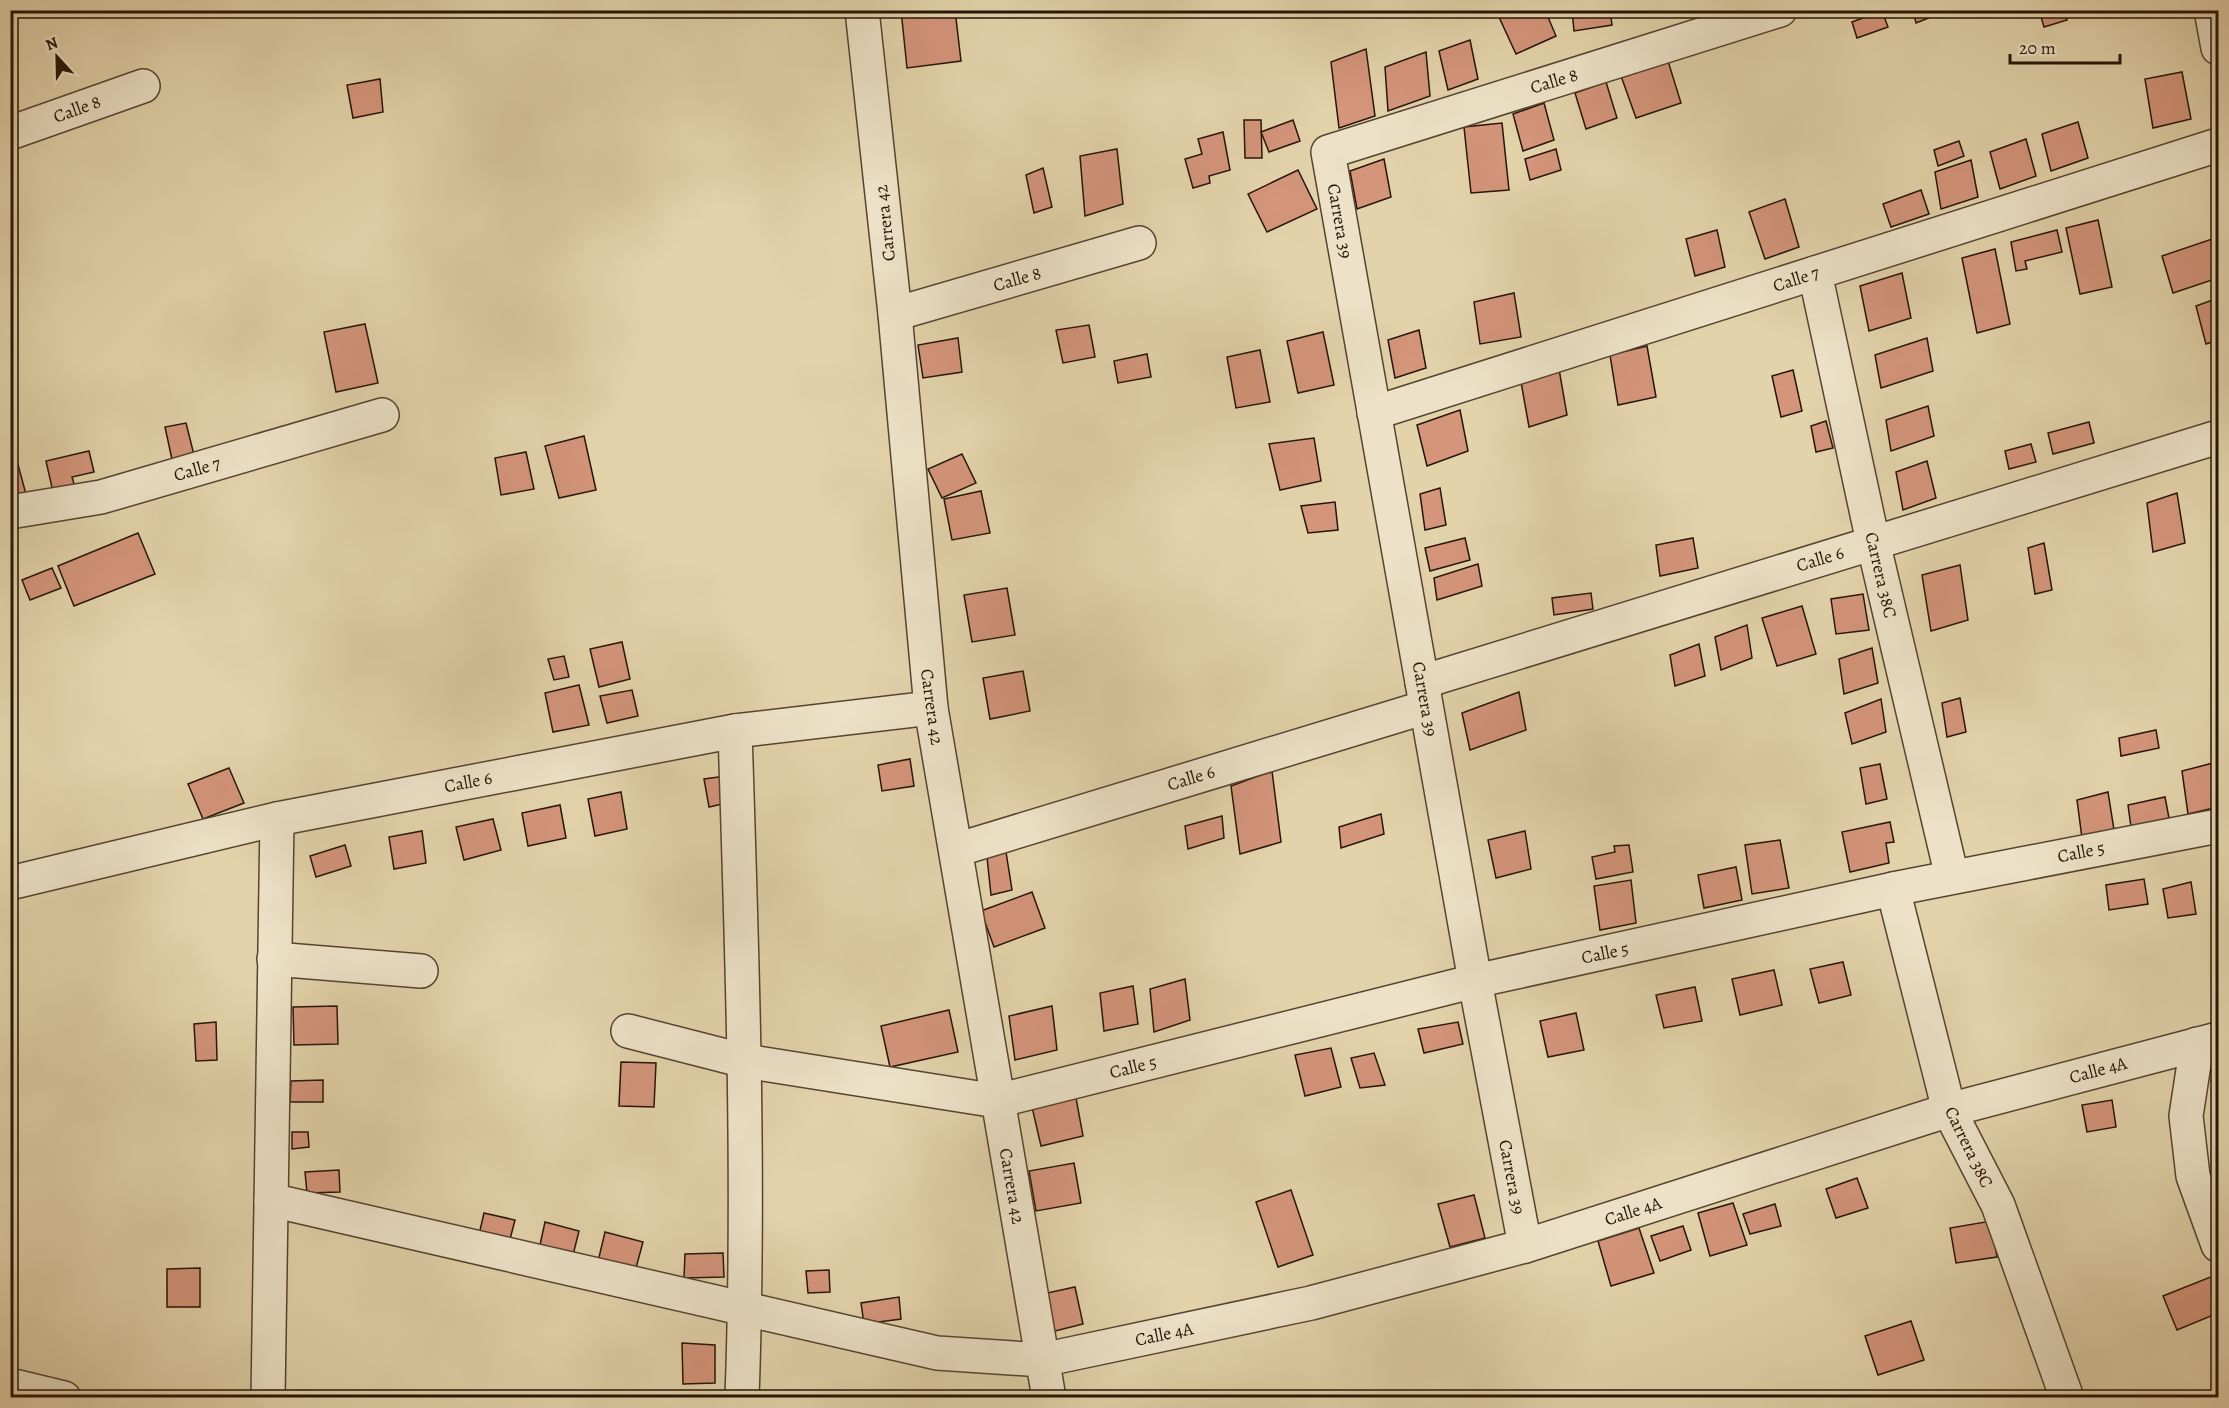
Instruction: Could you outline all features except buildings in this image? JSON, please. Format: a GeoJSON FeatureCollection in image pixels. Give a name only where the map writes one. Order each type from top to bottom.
{"type":"FeatureCollection","features":[{"type":"Feature","properties":{"kind":"street","name":"Carrera 42"},"geometry":{"type":"LineString","coordinates":[[862,10],[895,314],[931,708],[1049,1398]]}},
{"type":"Feature","properties":{"kind":"street","name":"Calle 8"},"geometry":{"type":"LineString","coordinates":[[1328,152],[1780,10]]}},
{"type":"Feature","properties":{"kind":"street"},"geometry":{"type":"LineString","coordinates":[[2211,10],[2218,48]]}},
{"type":"Feature","properties":{"kind":"street","name":"Calle 8"},"geometry":{"type":"LineString","coordinates":[[10,133],[143,86]]}},
{"type":"Feature","properties":{"kind":"street","name":"Calle 7"},"geometry":{"type":"LineString","coordinates":[[1374,413],[2218,145]]}},
{"type":"Feature","properties":{"kind":"street","name":"Carrera 39"},"geometry":{"type":"LineString","coordinates":[[1328,152],[1475,981],[1525,1246]]}},
{"type":"Feature","properties":{"kind":"street","name":"Calle 8"},"geometry":{"type":"LineString","coordinates":[[895,314],[1138,243]]}},
{"type":"Feature","properties":{"kind":"street","name":"Carrera 38C"},"geometry":{"type":"LineString","coordinates":[[1815,273],[1874,542],[1952,877]]}},
{"type":"Feature","properties":{"kind":"street","name":"Calle 7"},"geometry":{"type":"LineString","coordinates":[[10,512],[101,497],[382,415]]}},
{"type":"Feature","properties":{"kind":"street","name":"Calle 6"},"geometry":{"type":"LineString","coordinates":[[956,850],[1874,542],[2218,437]]}},
{"type":"Feature","properties":{"kind":"street","name":"Calle 6"},"geometry":{"type":"LineString","coordinates":[[10,883],[277,819],[735,731],[931,708]]}},
{"type":"Feature","properties":{"kind":"street"},"geometry":{"type":"LineString","coordinates":[[735,731],[745,1061],[745,1309],[742,1398]]}},
{"type":"Feature","properties":{"kind":"street"},"geometry":{"type":"LineString","coordinates":[[268,1398],[277,819]]}},
{"type":"Feature","properties":{"kind":"street","name":"Calle 5"},"geometry":{"type":"LineString","coordinates":[[997,1101],[1475,981],[1893,889],[2218,826]]}},
{"type":"Feature","properties":{"kind":"street","name":"Carrera 38C"},"geometry":{"type":"LineString","coordinates":[[1893,889],[1948,1110],[1998,1205],[2067,1398]]}},
{"type":"Feature","properties":{"kind":"street"},"geometry":{"type":"LineString","coordinates":[[274,959],[421,971]]}},
{"type":"Feature","properties":{"kind":"street"},"geometry":{"type":"LineString","coordinates":[[628,1031],[745,1061],[997,1101]]}},
{"type":"Feature","properties":{"kind":"street"},"geometry":{"type":"LineString","coordinates":[[2208,1041],[2186,1116],[2193,1176],[2218,1245]]}},
{"type":"Feature","properties":{"kind":"street","name":"Calle 4A"},"geometry":{"type":"LineString","coordinates":[[271,1200],[937,1353],[1042,1360],[1311,1303],[1525,1246],[1948,1110],[2208,1041]]}},
{"type":"Feature","properties":{"kind":"street"},"geometry":{"type":"LineString","coordinates":[[10,1385],[64,1398]]}}]}
